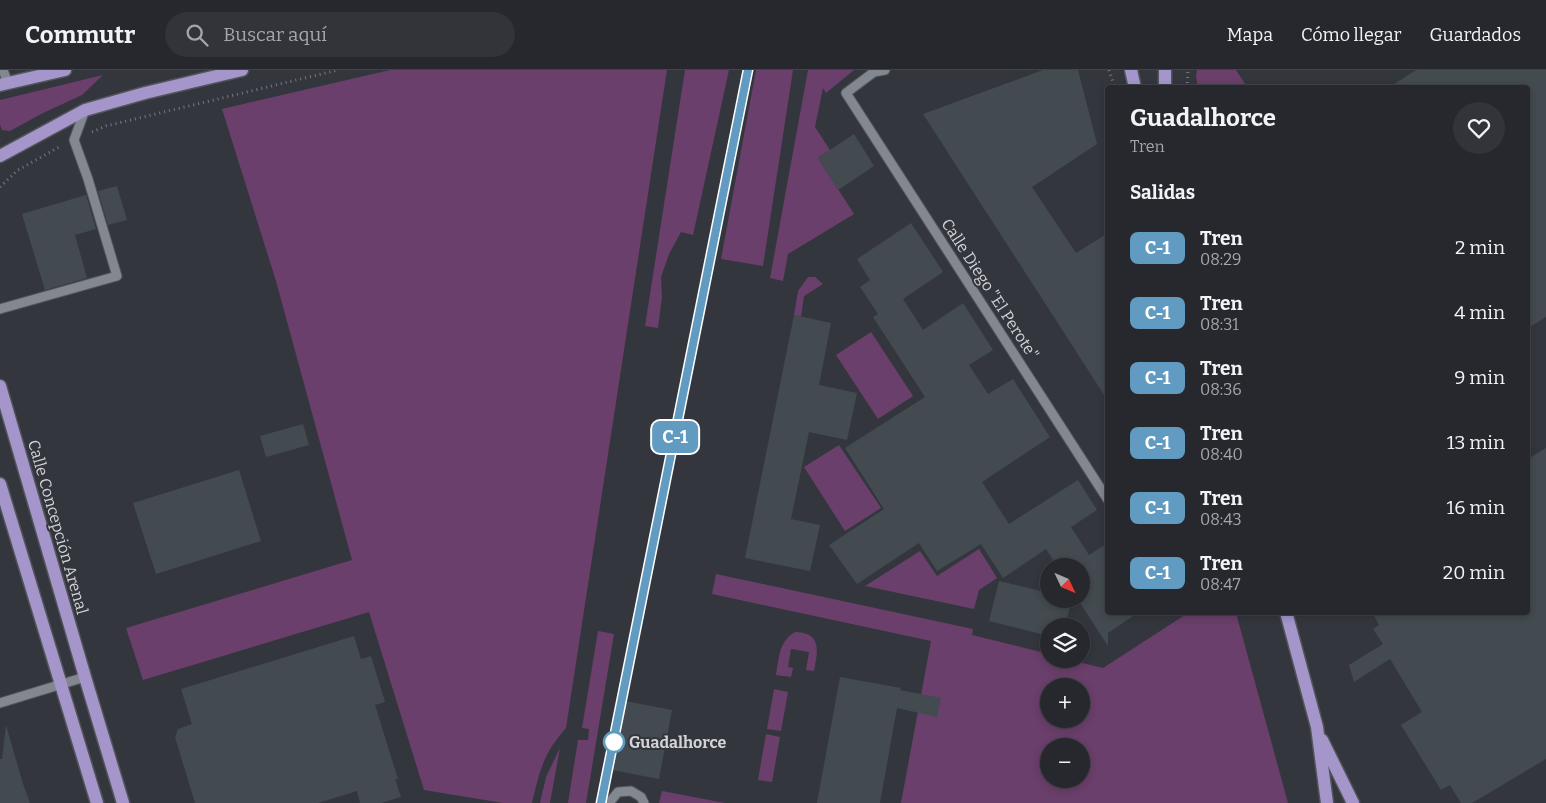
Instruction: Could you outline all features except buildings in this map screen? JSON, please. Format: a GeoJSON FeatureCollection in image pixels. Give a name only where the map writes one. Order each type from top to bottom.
{"type":"FeatureCollection","features":[{"type":"Feature","properties":{"kind":"main road"},"geometry":{"type":"LineString","coordinates":[[4,84],[64,70]]}},
{"type":"Feature","properties":{"kind":"main road"},"geometry":{"type":"LineString","coordinates":[[0,156],[85,110],[145,93],[242,70]]}},
{"type":"Feature","properties":{"kind":"main road"},"geometry":{"type":"LineString","coordinates":[[1131,70],[1135,85]]}},
{"type":"Feature","properties":{"kind":"main road"},"geometry":{"type":"LineString","coordinates":[[1164,85],[1165,70]]}},
{"type":"Feature","properties":{"kind":"main road","name":"Calle Concepción Arenal"},"geometry":{"type":"LineString","coordinates":[[0,386],[84,677],[123,803]]}},
{"type":"Feature","properties":{"kind":"main road"},"geometry":{"type":"LineString","coordinates":[[0,484],[97,803]]}},
{"type":"Feature","properties":{"kind":"main road"},"geometry":{"type":"LineString","coordinates":[[1287,615],[1316,727],[1327,803]]}},
{"type":"Feature","properties":{"kind":"main road"},"geometry":{"type":"LineString","coordinates":[[1316,727],[1352,803]]}},
{"type":"Feature","properties":{"kind":"street"},"geometry":{"type":"LineString","coordinates":[[3,70],[4,84]]}},
{"type":"Feature","properties":{"kind":"street","name":"Calle Diego \"El Perote\""},"geometry":{"type":"LineString","coordinates":[[885,70],[874,72],[846,94],[1105,495]]}},
{"type":"Feature","properties":{"kind":"street"},"geometry":{"type":"LineString","coordinates":[[0,310],[117,276],[88,179],[74,140],[85,110]]}},
{"type":"Feature","properties":{"kind":"street"},"geometry":{"type":"LineString","coordinates":[[0,703],[84,677]]}},
{"type":"Feature","properties":{"kind":"street"},"geometry":{"type":"LineString","coordinates":[[609,803],[618,792],[631,791],[641,797],[644,803]]}},
{"type":"Feature","properties":{"kind":"path"},"geometry":{"type":"LineString","coordinates":[[0,187],[18,170],[45,154],[106,126],[338,70]]}},
{"type":"Feature","properties":{"kind":"path"},"geometry":{"type":"LineString","coordinates":[[1109,70],[1114,85]]}},
{"type":"Feature","properties":{"kind":"path"},"geometry":{"type":"LineString","coordinates":[[1187,85],[1188,70]]}},
{"type":"Feature","properties":{"kind":"shaded area"},"geometry":{"type":"Polygon","coordinates":[[[390,70],[667,70],[566,728],[547,754],[537,781],[532,803],[503,803],[424,790],[369,612],[143,680],[126,628],[352,560],[276,281],[222,109],[390,70]]]}},
{"type":"Feature","properties":{"kind":"shaded area"},"geometry":{"type":"Polygon","coordinates":[[[685,70],[729,70],[693,235],[681,232],[669,254],[661,277],[662,297],[658,328],[645,326],[685,70]]]}},
{"type":"Feature","properties":{"kind":"shaded area"},"geometry":{"type":"Polygon","coordinates":[[[756,70],[793,70],[763,266],[721,259],[756,70]]]}},
{"type":"Feature","properties":{"kind":"shaded area"},"geometry":{"type":"Polygon","coordinates":[[[808,70],[854,70],[826,93],[823,88],[815,127],[830,150],[818,158],[854,214],[788,254],[783,281],[770,278],[808,70]]]}},
{"type":"Feature","properties":{"kind":"shaded area"},"geometry":{"type":"Polygon","coordinates":[[[1197,70],[1236,70],[1246,85],[1198,85],[1197,70]]]}},
{"type":"Feature","properties":{"kind":"shaded area"},"geometry":{"type":"Polygon","coordinates":[[[103,75],[82,95],[10,131],[2,130],[0,125],[0,100],[103,75]]]}},
{"type":"Feature","properties":{"kind":"shaded area"},"geometry":{"type":"Polygon","coordinates":[[[808,277],[815,277],[823,284],[804,296],[801,317],[794,315],[798,291],[808,277]]]}},
{"type":"Feature","properties":{"kind":"shaded area"},"geometry":{"type":"Polygon","coordinates":[[[871,332],[913,396],[878,419],[836,355],[871,332]]]}},
{"type":"Feature","properties":{"kind":"shaded area"},"geometry":{"type":"Polygon","coordinates":[[[839,445],[881,508],[845,531],[804,467],[839,445]]]}},
{"type":"Feature","properties":{"kind":"shaded area"},"geometry":{"type":"Polygon","coordinates":[[[979,549],[997,578],[979,590],[974,609],[865,586],[920,551],[937,576],[979,549]]]}},
{"type":"Feature","properties":{"kind":"shaded area"},"geometry":{"type":"Polygon","coordinates":[[[716,574],[973,629],[972,635],[1040,652],[1040,668],[1090,668],[1090,665],[1103,668],[1185,615],[1237,615],[1288,803],[901,803],[931,641],[712,594],[716,574]]]}},
{"type":"Feature","properties":{"kind":"shaded area"},"geometry":{"type":"Polygon","coordinates":[[[598,631],[614,634],[586,803],[568,803],[578,740],[588,740],[589,729],[582,728],[598,631]]]}},
{"type":"Feature","properties":{"kind":"shaded area"},"geometry":{"type":"Polygon","coordinates":[[[795,632],[810,635],[814,639],[817,657],[814,671],[806,670],[809,652],[791,649],[788,667],[793,668],[791,677],[776,675],[783,645],[795,632]]]}},
{"type":"Feature","properties":{"kind":"shaded area"},"geometry":{"type":"Polygon","coordinates":[[[774,689],[788,692],[781,731],[767,729],[774,689]]]}},
{"type":"Feature","properties":{"kind":"shaded area"},"geometry":{"type":"Polygon","coordinates":[[[766,734],[780,737],[772,782],[758,780],[766,734]]]}},
{"type":"Feature","properties":{"kind":"shaded area"},"geometry":{"type":"Polygon","coordinates":[[[560,748],[550,803],[540,803],[546,777],[560,748]]]}},
{"type":"Feature","properties":{"kind":"shaded area"},"geometry":{"type":"Polygon","coordinates":[[[662,791],[725,803],[659,803],[662,791]]]}},
{"type":"Feature","properties":{"kind":"train","name":"C-1"},"geometry":{"type":"LineString","coordinates":[[601,803],[748,70]]}},
{"type":"Feature","properties":{"kind":"place","name":"Guadalhorce"},"geometry":{"type":"Point","coordinates":[614,742]}}]}
